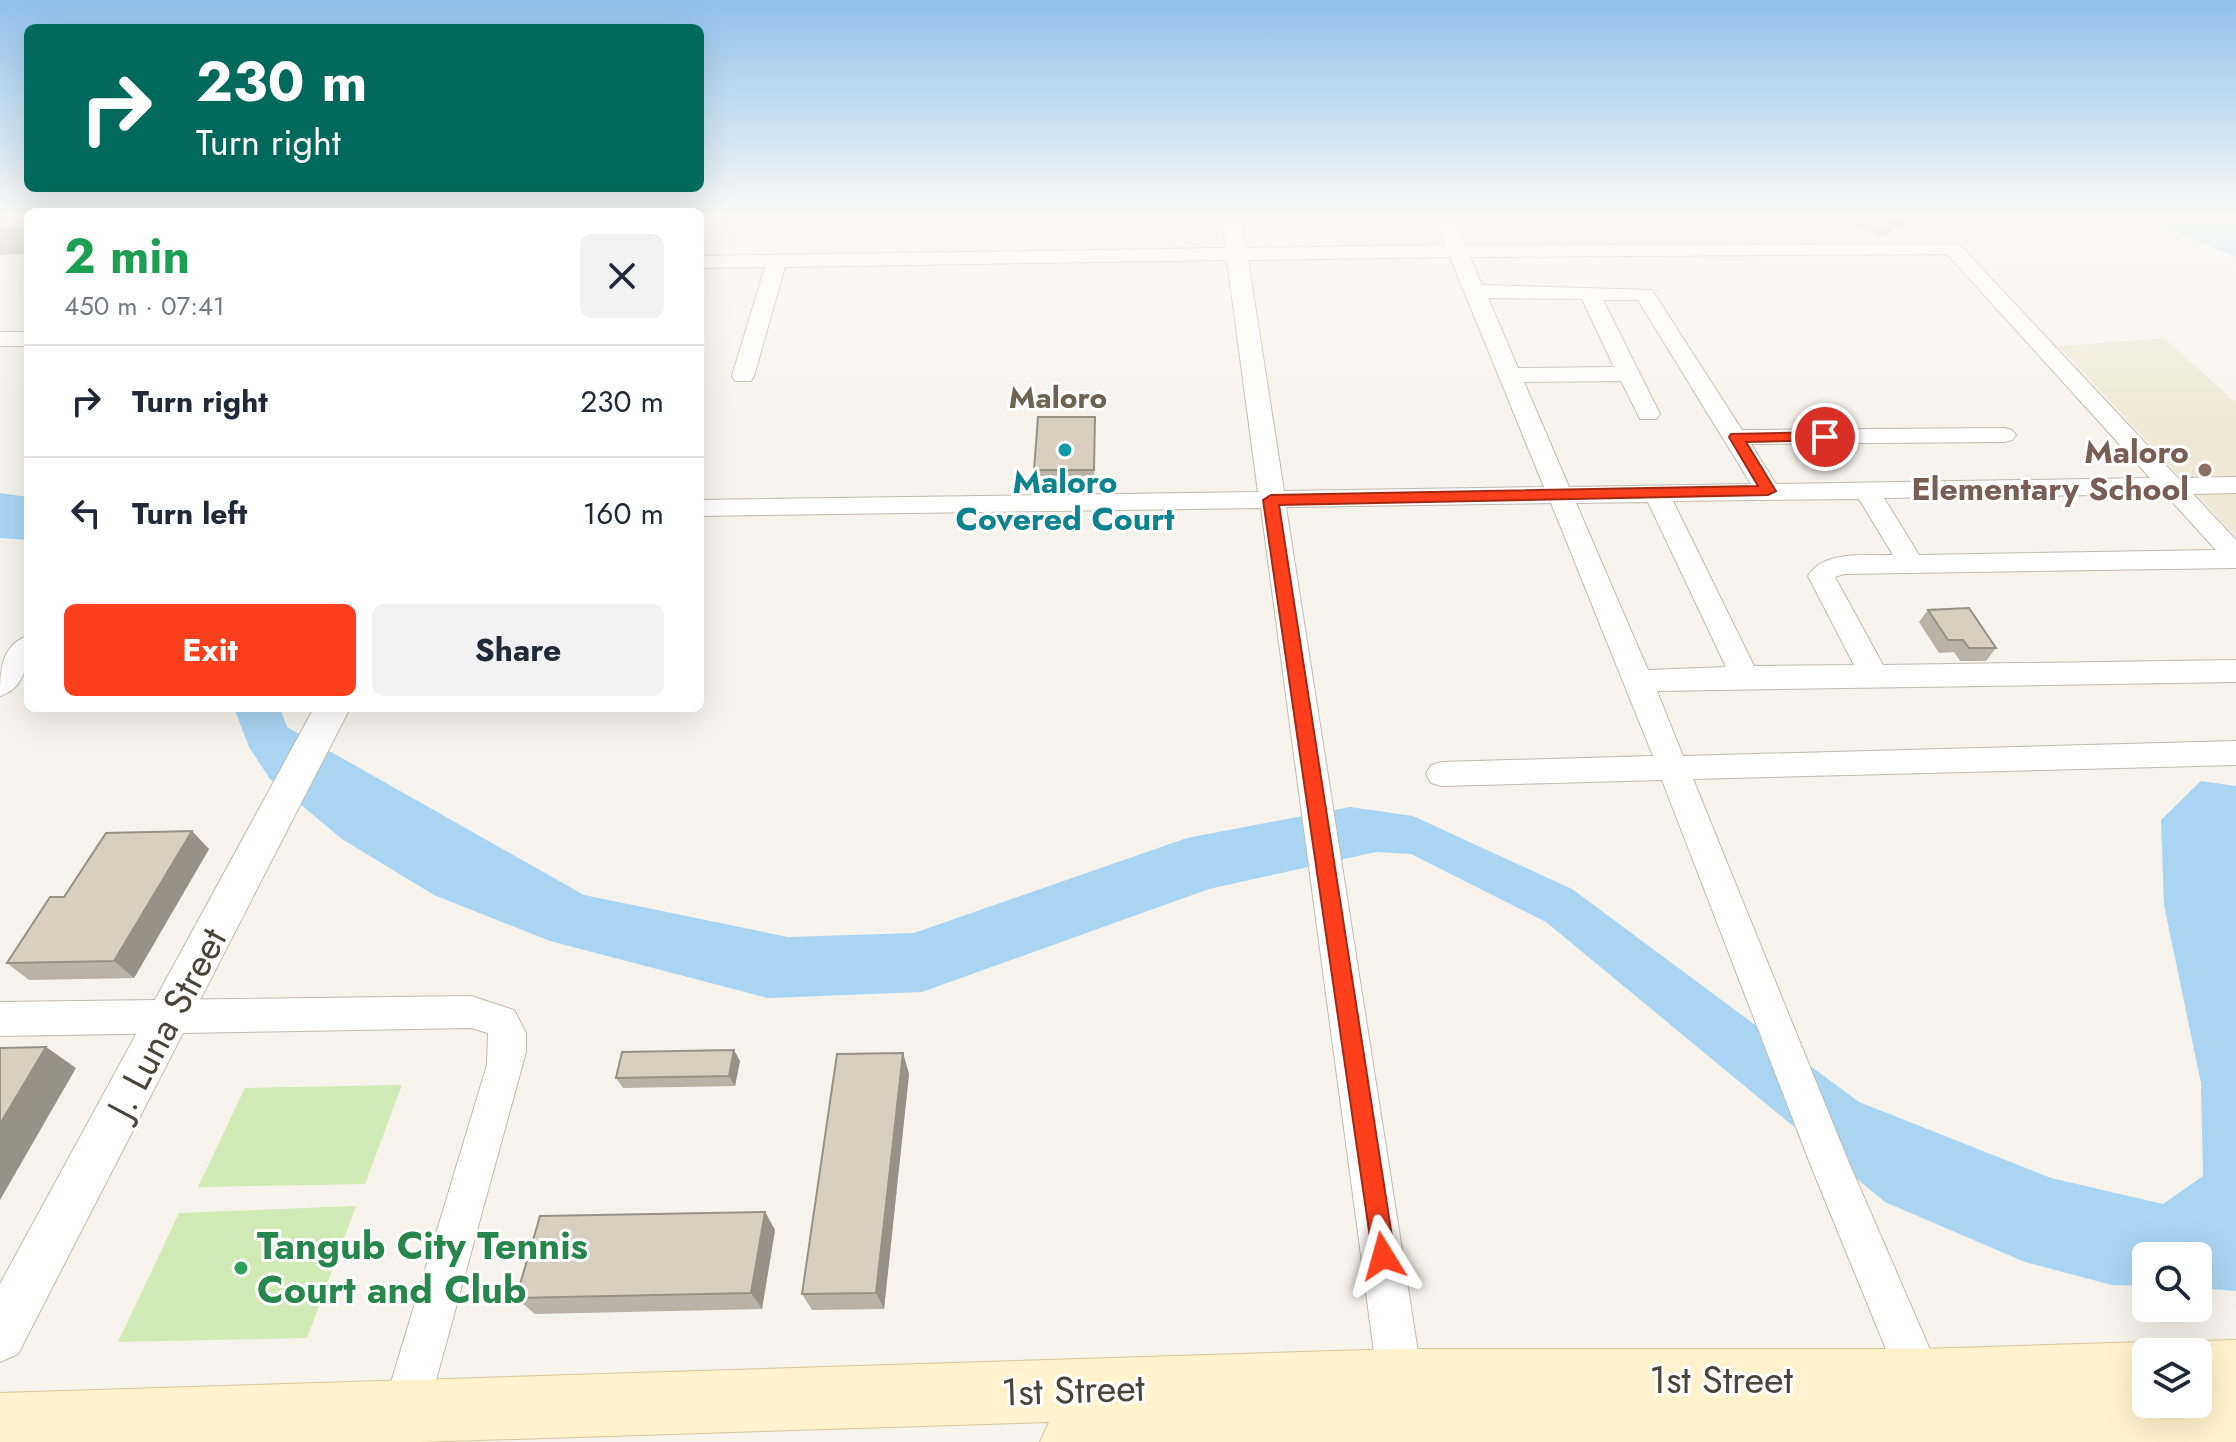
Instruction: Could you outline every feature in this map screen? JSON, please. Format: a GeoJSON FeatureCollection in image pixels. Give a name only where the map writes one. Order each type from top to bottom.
{"type":"FeatureCollection","features":[{"type":"Feature","properties":{"kind":"main road"},"geometry":{"type":"LineString","coordinates":[[2212,1372],[2236,1371]]}},
{"type":"Feature","properties":{"kind":"main road","name":"1st Street"},"geometry":{"type":"LineString","coordinates":[[1937,1418],[2132,1376]]}},
{"type":"Feature","properties":{"kind":"main road","name":"1st Street"},"geometry":{"type":"LineString","coordinates":[[1072,1442],[1406,1417]]}},
{"type":"Feature","properties":{"kind":"main road","name":"1st Street"},"geometry":{"type":"LineString","coordinates":[[0,1424],[400,1427],[1406,1417],[1937,1418],[2236,1425]]}},
{"type":"Feature","properties":{"kind":"street"},"geometry":{"type":"LineString","coordinates":[[743,376],[770,283]]}},
{"type":"Feature","properties":{"kind":"street"},"geometry":{"type":"LineString","coordinates":[[1240,283],[1406,1417]]}},
{"type":"Feature","properties":{"kind":"street"},"geometry":{"type":"LineString","coordinates":[[1472,283],[1638,681],[1831,1166],[1937,1418]]}},
{"type":"Feature","properties":{"kind":"street"},"geometry":{"type":"LineString","coordinates":[[1985,283],[2236,558]]}},
{"type":"Feature","properties":{"kind":"street"},"geometry":{"type":"LineString","coordinates":[[1475,291],[1635,292],[1649,297],[1768,491]]}},
{"type":"Feature","properties":{"kind":"street"},"geometry":{"type":"LineString","coordinates":[[1589,292],[1648,414]]}},
{"type":"Feature","properties":{"kind":"street"},"geometry":{"type":"LineString","coordinates":[[0,339],[24,339]]}},
{"type":"Feature","properties":{"kind":"street"},"geometry":{"type":"LineString","coordinates":[[1510,375],[1628,374]]}},
{"type":"Feature","properties":{"kind":"street"},"geometry":{"type":"LineString","coordinates":[[1736,437],[2004,435]]}},
{"type":"Feature","properties":{"kind":"street"},"geometry":{"type":"LineString","coordinates":[[704,508],[2236,485]]}},
{"type":"Feature","properties":{"kind":"street"},"geometry":{"type":"LineString","coordinates":[[1866,489],[1911,564]]}},
{"type":"Feature","properties":{"kind":"street"},"geometry":{"type":"LineString","coordinates":[[1656,492],[1745,677]]}},
{"type":"Feature","properties":{"kind":"street"},"geometry":{"type":"LineString","coordinates":[[1874,675],[1823,584],[1821,576],[1826,570],[1844,565],[2236,558]]}},
{"type":"Feature","properties":{"kind":"street"},"geometry":{"type":"LineString","coordinates":[[0,685],[24,652]]}},
{"type":"Feature","properties":{"kind":"street"},"geometry":{"type":"LineString","coordinates":[[1638,681],[2236,671]]}},
{"type":"Feature","properties":{"kind":"street","name":"J. Luna Street"},"geometry":{"type":"LineString","coordinates":[[0,1336],[325,722]]}},
{"type":"Feature","properties":{"kind":"street"},"geometry":{"type":"LineString","coordinates":[[1442,774],[2236,753]]}},
{"type":"Feature","properties":{"kind":"street"},"geometry":{"type":"LineString","coordinates":[[0,1019],[471,1012],[495,1016],[505,1024],[510,1039],[506,1065],[400,1427]]}},
{"type":"Feature","properties":{"kind":"shaded area","name":"Maloro Elementary School"},"geometry":{"type":"Polygon","coordinates":[[[2164,338],[2236,403],[2236,537],[2059,346],[2164,338]]]}},
{"type":"Feature","properties":{"kind":"green space"},"geometry":{"type":"Polygon","coordinates":[[[402,1085],[365,1184],[198,1187],[245,1088],[402,1085]]]}},
{"type":"Feature","properties":{"kind":"green space"},"geometry":{"type":"Polygon","coordinates":[[[356,1206],[307,1338],[118,1342],[179,1213],[356,1206]]]}},
{"type":"Feature","properties":{"kind":"water"},"geometry":{"type":"Polygon","coordinates":[[[0,493],[24,496],[24,540],[0,538],[0,493]]]}},
{"type":"Feature","properties":{"kind":"water"},"geometry":{"type":"Polygon","coordinates":[[[236,712],[281,712],[287,727],[584,895],[788,937],[914,933],[1187,838],[1350,807],[1413,816],[1572,889],[1859,1102],[2051,1178],[2163,1204],[2203,1176],[2201,1083],[2164,905],[2161,820],[2201,781],[2236,786],[2236,1291],[2212,1289],[2212,1242],[2132,1242],[2132,1286],[2112,1285],[2025,1262],[1885,1202],[1546,922],[1411,854],[1376,852],[1209,889],[922,992],[768,998],[550,941],[434,895],[342,839],[270,779],[249,747],[236,712]]]}},
{"type":"Feature","properties":{"kind":"building","name":"Maloro Covered Court"},"geometry":{"type":"Polygon","coordinates":[[[1038,417],[1095,417],[1094,470],[1034,470],[1038,417]]]}},
{"type":"Feature","properties":{"kind":"building"},"geometry":{"type":"Polygon","coordinates":[[[1969,608],[1996,648],[1969,648],[1963,640],[1948,640],[1928,610],[1969,608]]]}},
{"type":"Feature","properties":{"kind":"building"},"geometry":{"type":"Polygon","coordinates":[[[192,831],[114,961],[7,963],[50,897],[64,897],[106,833],[192,831]]]}},
{"type":"Feature","properties":{"kind":"building"},"geometry":{"type":"Polygon","coordinates":[[[46,1047],[0,1124],[0,1048],[46,1047]]]}},
{"type":"Feature","properties":{"kind":"building"},"geometry":{"type":"Polygon","coordinates":[[[734,1050],[729,1076],[616,1078],[622,1052],[734,1050]]]}},
{"type":"Feature","properties":{"kind":"building"},"geometry":{"type":"Polygon","coordinates":[[[903,1053],[876,1293],[802,1294],[837,1054],[903,1053]]]}},
{"type":"Feature","properties":{"kind":"building"},"geometry":{"type":"Polygon","coordinates":[[[765,1212],[751,1293],[516,1298],[540,1216],[765,1212]]]}},
{"type":"Feature","properties":{"kind":"place","name":"Maloro Covered Court"},"geometry":{"type":"Point","coordinates":[1065,450]}},
{"type":"Feature","properties":{"kind":"place","name":"Maloro Elementary School"},"geometry":{"type":"Point","coordinates":[2205,470]}},
{"type":"Feature","properties":{"kind":"place","name":"Tangub City Tennis Court and Club"},"geometry":{"type":"Point","coordinates":[241,1268]}},
{"type":"Feature","properties":{"kind":"district","name":"Maloro"},"geometry":{"type":"Point","coordinates":[1058,398]}},
{"type":"Feature","properties":{"kind":"route"},"geometry":{"type":"LineString","coordinates":[[1383,1256],[1271,500],[1768,491],[1736,437],[1825,437]]}}]}
